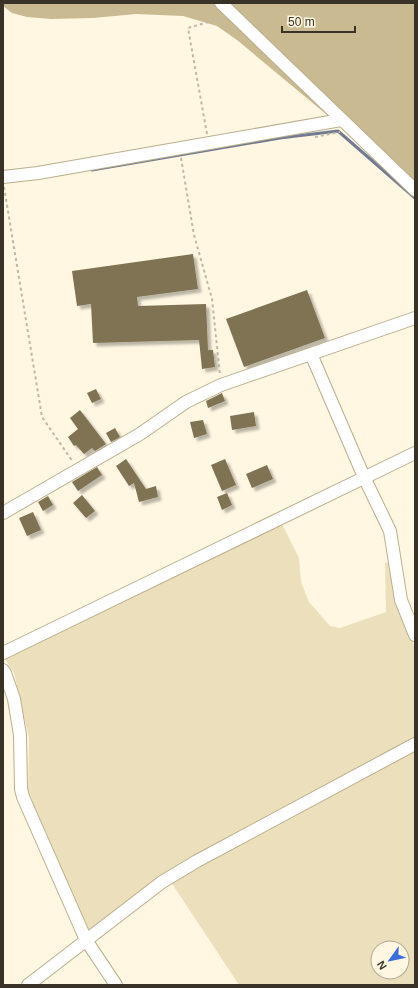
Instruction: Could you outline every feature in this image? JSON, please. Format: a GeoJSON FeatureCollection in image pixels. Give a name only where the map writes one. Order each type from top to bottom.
{"type":"FeatureCollection","features":[{"type":"Feature","properties":{"kind":"street"},"geometry":{"type":"LineString","coordinates":[[221,3],[415,190]]}},
{"type":"Feature","properties":{"kind":"street"},"geometry":{"type":"LineString","coordinates":[[5,185],[38,173],[341,120]]}},
{"type":"Feature","properties":{"kind":"street"},"geometry":{"type":"LineString","coordinates":[[3,513],[140,434],[186,402],[221,384],[415,318]]}},
{"type":"Feature","properties":{"kind":"street"},"geometry":{"type":"LineString","coordinates":[[311,354],[364,477],[390,531],[401,600],[415,635]]}},
{"type":"Feature","properties":{"kind":"street"},"geometry":{"type":"LineString","coordinates":[[3,653],[415,453]]}},
{"type":"Feature","properties":{"kind":"street"},"geometry":{"type":"LineString","coordinates":[[3,670],[14,699],[20,735],[21,789],[23,796],[86,940],[116,985]]}},
{"type":"Feature","properties":{"kind":"street"},"geometry":{"type":"LineString","coordinates":[[28,985],[162,882],[197,861],[415,744]]}},
{"type":"Feature","properties":{"kind":"path"},"geometry":{"type":"LineString","coordinates":[[208,143],[188,28],[232,15]]}},
{"type":"Feature","properties":{"kind":"path"},"geometry":{"type":"LineString","coordinates":[[181,158],[194,235],[212,299],[221,384]]}},
{"type":"Feature","properties":{"kind":"path"},"geometry":{"type":"LineString","coordinates":[[3,181],[5,185],[42,417],[79,469]]}},
{"type":"Feature","properties":{"kind":"shaded area"},"geometry":{"type":"Polygon","coordinates":[[[3,3],[415,3],[415,183],[356,139],[237,40],[217,26],[183,16],[136,14],[93,18],[51,19],[27,17],[12,13],[3,6],[3,3]]]}},
{"type":"Feature","properties":{"kind":"shaded area"},"geometry":{"type":"Polygon","coordinates":[[[282,524],[299,558],[301,582],[309,602],[330,626],[340,628],[386,612],[385,563],[392,561],[398,599],[415,648],[415,739],[165,873],[89,932],[28,791],[29,738],[14,673],[5,659],[282,524]]]}},
{"type":"Feature","properties":{"kind":"shaded area"},"geometry":{"type":"Polygon","coordinates":[[[415,751],[415,985],[239,985],[171,882],[415,751]]]}},
{"type":"Feature","properties":{"kind":"building"},"geometry":{"type":"Polygon","coordinates":[[[193,254],[198,289],[137,297],[138,306],[206,304],[208,350],[213,350],[215,367],[202,369],[199,340],[93,343],[91,304],[77,306],[72,271],[193,254]]]}},
{"type":"Feature","properties":{"kind":"building"},"geometry":{"type":"Polygon","coordinates":[[[307,290],[325,338],[244,367],[226,319],[307,290]]]}},
{"type":"Feature","properties":{"kind":"building"},"geometry":{"type":"Polygon","coordinates":[[[96,389],[101,399],[92,403],[87,393],[96,389]]]}},
{"type":"Feature","properties":{"kind":"building"},"geometry":{"type":"Polygon","coordinates":[[[222,393],[225,401],[208,408],[206,401],[222,393]]]}},
{"type":"Feature","properties":{"kind":"building"},"geometry":{"type":"Polygon","coordinates":[[[80,410],[106,444],[95,451],[92,448],[84,454],[76,445],[74,446],[68,437],[78,429],[70,418],[80,410]]]}},
{"type":"Feature","properties":{"kind":"building"},"geometry":{"type":"Polygon","coordinates":[[[254,412],[256,426],[232,430],[230,416],[254,412]]]}},
{"type":"Feature","properties":{"kind":"building"},"geometry":{"type":"Polygon","coordinates":[[[203,420],[207,434],[194,438],[190,422],[203,420]]]}},
{"type":"Feature","properties":{"kind":"building"},"geometry":{"type":"Polygon","coordinates":[[[115,428],[120,437],[111,442],[106,433],[115,428]]]}},
{"type":"Feature","properties":{"kind":"building"},"geometry":{"type":"Polygon","coordinates":[[[126,459],[146,489],[156,486],[158,497],[139,502],[134,483],[129,486],[116,466],[126,459]]]}},
{"type":"Feature","properties":{"kind":"building"},"geometry":{"type":"Polygon","coordinates":[[[225,459],[236,485],[222,491],[211,465],[225,459]]]}},
{"type":"Feature","properties":{"kind":"building"},"geometry":{"type":"Polygon","coordinates":[[[267,465],[273,479],[252,488],[246,474],[267,465]]]}},
{"type":"Feature","properties":{"kind":"building"},"geometry":{"type":"Polygon","coordinates":[[[97,467],[102,475],[78,491],[72,482],[97,467]]]}},
{"type":"Feature","properties":{"kind":"building"},"geometry":{"type":"Polygon","coordinates":[[[227,493],[232,505],[222,510],[217,497],[227,493]]]}},
{"type":"Feature","properties":{"kind":"building"},"geometry":{"type":"Polygon","coordinates":[[[82,495],[95,511],[86,518],[73,503],[82,495]]]}},
{"type":"Feature","properties":{"kind":"building"},"geometry":{"type":"Polygon","coordinates":[[[48,496],[53,505],[43,511],[38,502],[48,496]]]}},
{"type":"Feature","properties":{"kind":"building"},"geometry":{"type":"Polygon","coordinates":[[[33,512],[41,530],[27,536],[19,518],[33,512]]]}},
{"type":"Feature","properties":{"kind":"waterway"},"geometry":{"type":"LineString","coordinates":[[92,170],[280,138],[338,131],[415,198]]}}]}
